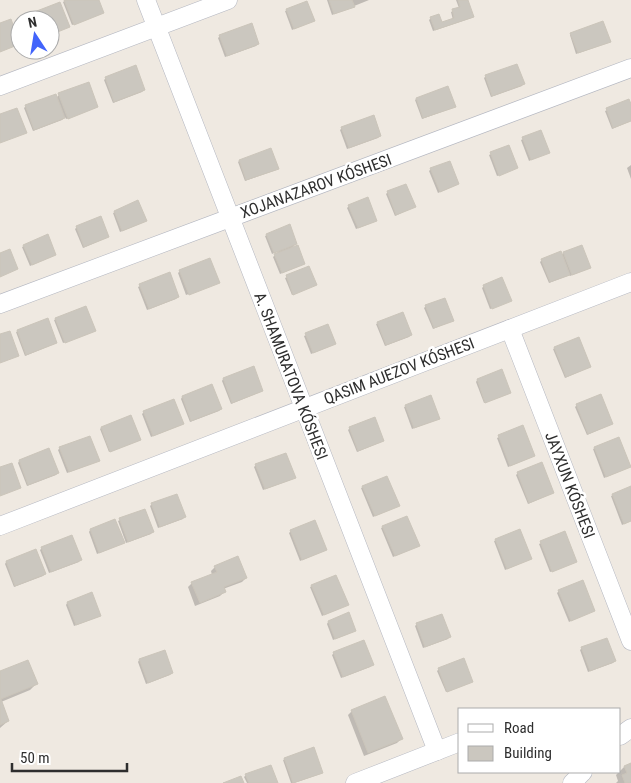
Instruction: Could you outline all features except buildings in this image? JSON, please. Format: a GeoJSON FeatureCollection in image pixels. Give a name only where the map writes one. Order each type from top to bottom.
{"type":"FeatureCollection","features":[{"type":"Feature","properties":{"kind":"street","name":"A. SHAMURATOVA KÓSHESI"},"geometry":{"type":"LineString","coordinates":[[146,0],[436,751]]}},
{"type":"Feature","properties":{"kind":"street"},"geometry":{"type":"LineString","coordinates":[[0,86],[228,0]]}},
{"type":"Feature","properties":{"kind":"street","name":"XOJANAZAROV KÓSHESI"},"geometry":{"type":"LineString","coordinates":[[0,304],[631,68]]}},
{"type":"Feature","properties":{"kind":"street"},"geometry":{"type":"LineString","coordinates":[[0,526],[631,282]]}},
{"type":"Feature","properties":{"kind":"street","name":"JAYXUN KÓSHESI"},"geometry":{"type":"LineString","coordinates":[[510,329],[631,641]]}},
{"type":"Feature","properties":{"kind":"street"},"geometry":{"type":"LineString","coordinates":[[355,783],[458,743]]}},
{"type":"Feature","properties":{"kind":"street"},"geometry":{"type":"LineString","coordinates":[[572,783],[582,773]]}}]}
